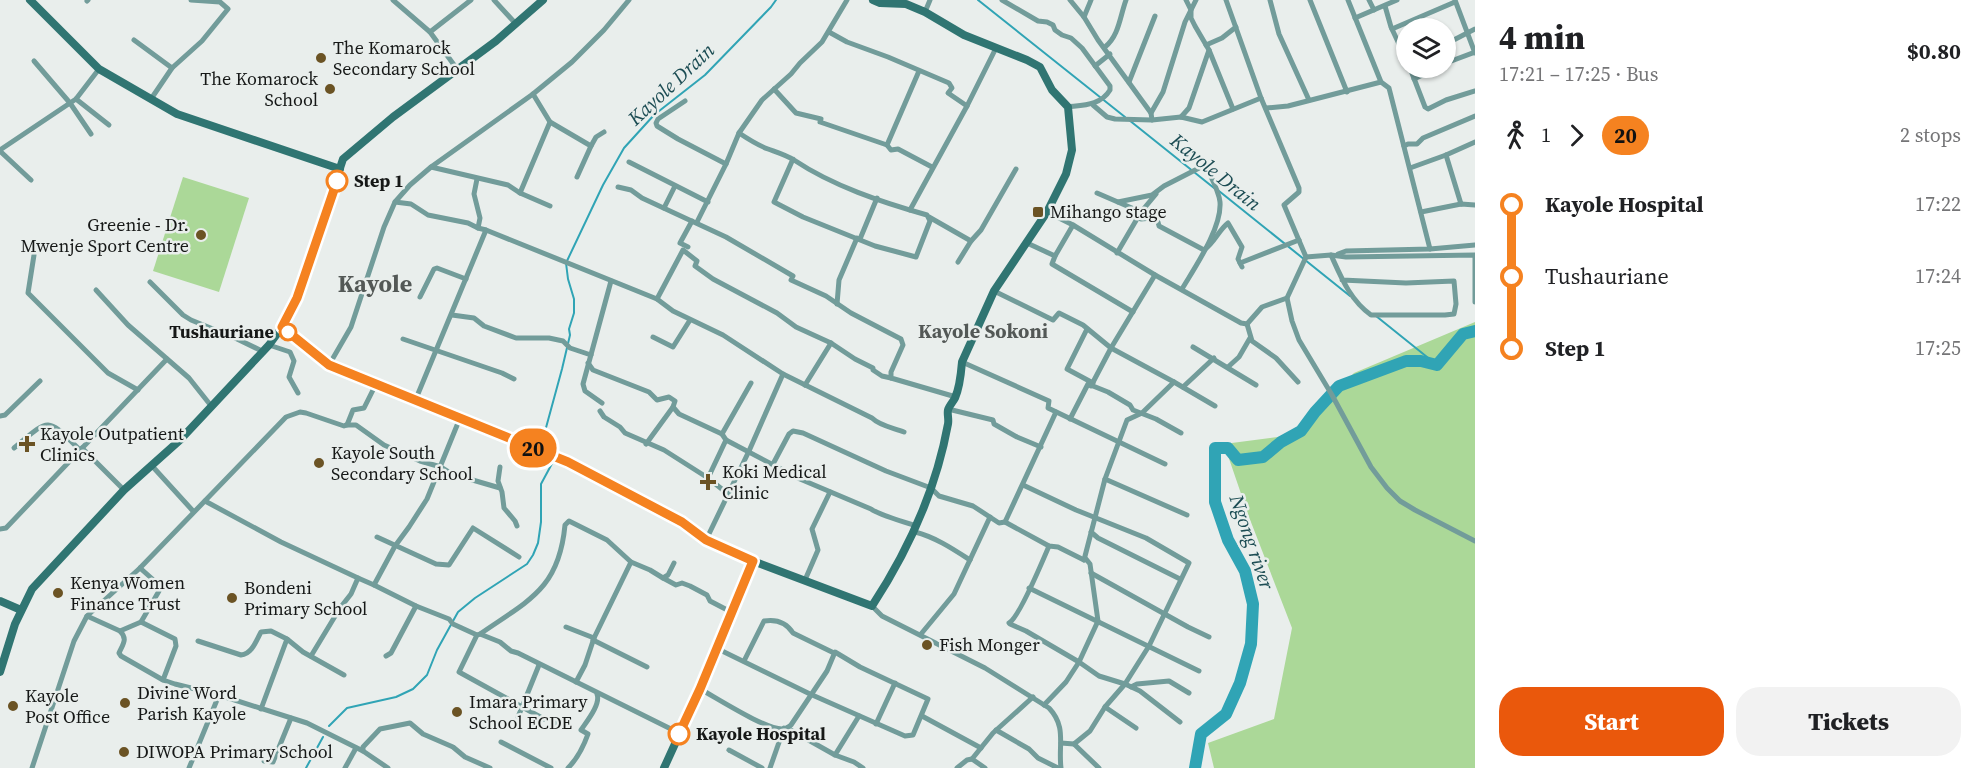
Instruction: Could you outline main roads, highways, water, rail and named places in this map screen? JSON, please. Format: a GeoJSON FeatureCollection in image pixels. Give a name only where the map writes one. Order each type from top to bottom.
{"type":"FeatureCollection","features":[{"type":"Feature","properties":{"kind":"waterway","name":"Kayole Drain"},"geometry":{"type":"LineString","coordinates":[[545,449],[541,446],[562,369],[574,313],[574,299],[566,263],[603,185],[624,148],[654,115],[705,75],[776,0]]}},
{"type":"Feature","properties":{"kind":"waterway","name":"Kayole Drain"},"geometry":{"type":"LineString","coordinates":[[978,0],[1125,117]]}},
{"type":"Feature","properties":{"kind":"waterway","name":"Kayole Drain"},"geometry":{"type":"LineString","coordinates":[[1129,120],[1214,188]]}},
{"type":"Feature","properties":{"kind":"waterway","name":"Kayole Drain"},"geometry":{"type":"LineString","coordinates":[[1219,191],[1350,296]]}},
{"type":"Feature","properties":{"kind":"waterway","name":"Kayole Drain"},"geometry":{"type":"LineString","coordinates":[[1376,316],[1437,365]]}},
{"type":"Feature","properties":{"kind":"waterway","name":"Ngong river"},"geometry":{"type":"LineString","coordinates":[[1195,768],[1201,734],[1226,714],[1240,683],[1251,644],[1253,604],[1245,571],[1228,540],[1215,502],[1215,448],[1228,448],[1238,460],[1263,457],[1281,442],[1301,431],[1339,386],[1406,361],[1421,361],[1437,365],[1463,334],[1475,331]]}},
{"type":"Feature","properties":{"kind":"waterway"},"geometry":{"type":"LineString","coordinates":[[329,726],[347,708],[396,697],[413,689],[427,675],[437,650],[458,612],[527,564],[538,543],[541,522],[541,484],[555,458]]}},
{"type":"Feature","properties":{"kind":"waterway"},"geometry":{"type":"LineString","coordinates":[[306,768],[323,737]]}},
{"type":"Feature","properties":{"kind":"place","name":"The Komarock Secondary School"},"geometry":{"type":"Point","coordinates":[321,58]}},
{"type":"Feature","properties":{"kind":"place","name":"The Komarock School"},"geometry":{"type":"Point","coordinates":[330,89]}},
{"type":"Feature","properties":{"kind":"place","name":"Step 1"},"geometry":{"type":"Point","coordinates":[337,181]}},
{"type":"Feature","properties":{"kind":"place","name":"Mihango stage"},"geometry":{"type":"Point","coordinates":[1038,212]}},
{"type":"Feature","properties":{"kind":"place","name":"Greenie - Dr. Mwenje Sport Centre"},"geometry":{"type":"Point","coordinates":[201,235]}},
{"type":"Feature","properties":{"kind":"place","name":"Tushauriane"},"geometry":{"type":"Point","coordinates":[288,332]}},
{"type":"Feature","properties":{"kind":"place","name":"Kayole Outpatient Clinics"},"geometry":{"type":"Point","coordinates":[27,444]}},
{"type":"Feature","properties":{"kind":"place","name":"Kayole South Secondary School"},"geometry":{"type":"Point","coordinates":[319,463]}},
{"type":"Feature","properties":{"kind":"place","name":"Koki Medical Clinic"},"geometry":{"type":"Point","coordinates":[708,482]}},
{"type":"Feature","properties":{"kind":"place","name":"Kenya Women Finance Trust"},"geometry":{"type":"Point","coordinates":[58,593]}},
{"type":"Feature","properties":{"kind":"place","name":"Bondeni Primary School"},"geometry":{"type":"Point","coordinates":[232,598]}},
{"type":"Feature","properties":{"kind":"place","name":"Fish Monger"},"geometry":{"type":"Point","coordinates":[927,645]}},
{"type":"Feature","properties":{"kind":"place","name":"Divine Word Parish Kayole"},"geometry":{"type":"Point","coordinates":[125,703]}},
{"type":"Feature","properties":{"kind":"place","name":"Kayole Post Office"},"geometry":{"type":"Point","coordinates":[13,706]}},
{"type":"Feature","properties":{"kind":"place","name":"Imara Primary School ECDE"},"geometry":{"type":"Point","coordinates":[457,712]}},
{"type":"Feature","properties":{"kind":"place","name":"Kayole Hospital"},"geometry":{"type":"Point","coordinates":[679,734]}},
{"type":"Feature","properties":{"kind":"place","name":"DIWOPA Primary School"},"geometry":{"type":"Point","coordinates":[124,752]}},
{"type":"Feature","properties":{"kind":"district","name":"Kayole"},"geometry":{"type":"Point","coordinates":[375,284]}},
{"type":"Feature","properties":{"kind":"district","name":"Kayole Sokoni"},"geometry":{"type":"Point","coordinates":[983,331]}}]}
